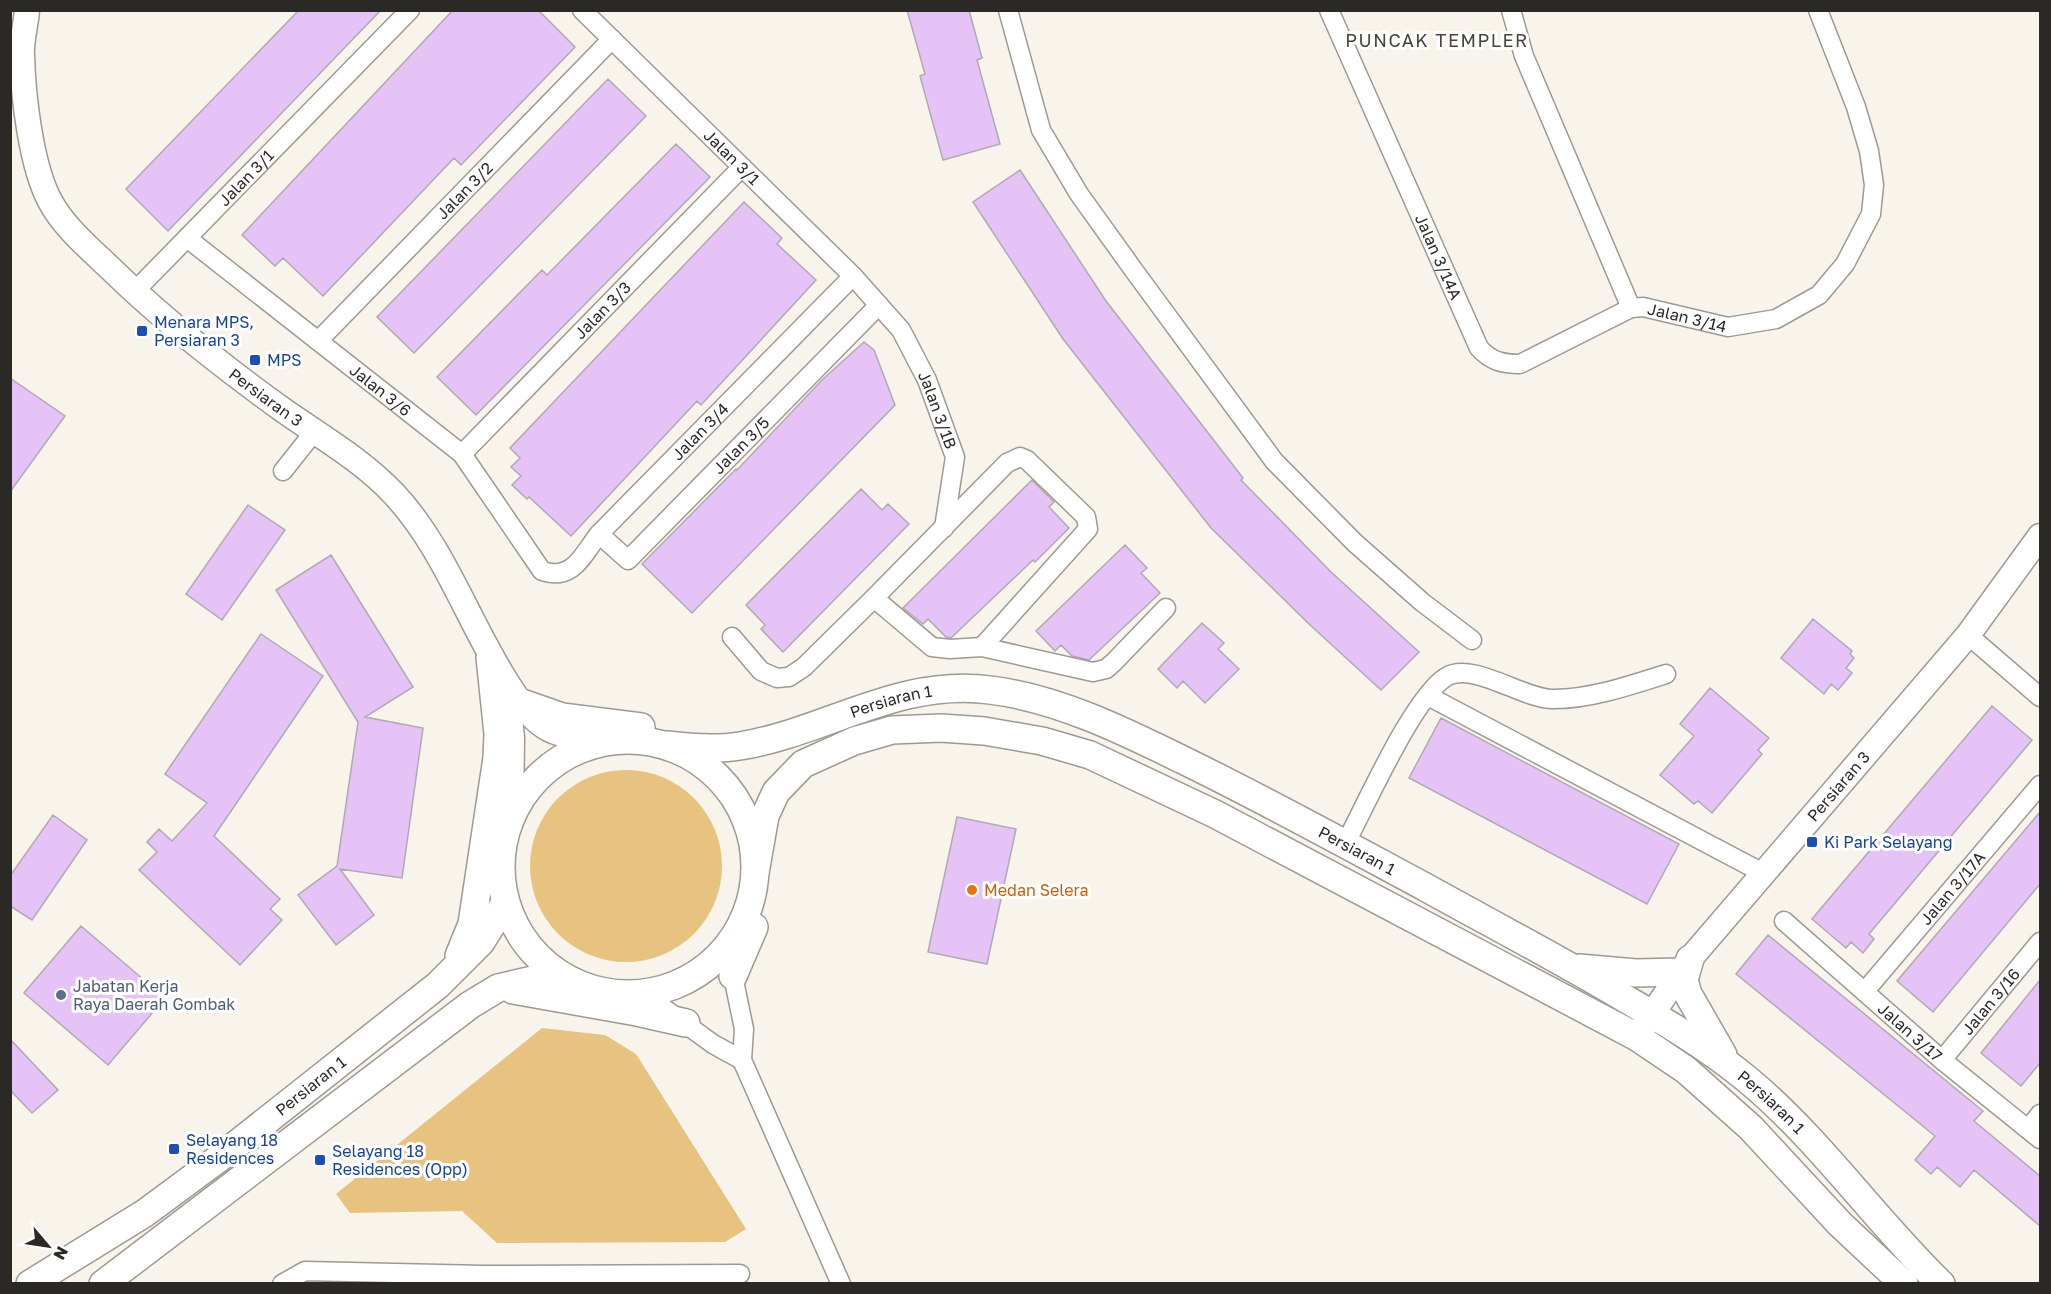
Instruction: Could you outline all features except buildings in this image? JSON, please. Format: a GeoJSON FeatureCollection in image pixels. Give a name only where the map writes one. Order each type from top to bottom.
{"type":"FeatureCollection","features":[{"type":"Feature","properties":{"kind":"main road"},"geometry":{"type":"LineString","coordinates":[[452,974],[472,924],[497,758],[498,734],[490,657]]}},
{"type":"Feature","properties":{"kind":"main road","name":"Persiaran 1"},"geometry":{"type":"LineString","coordinates":[[667,746],[710,749],[740,746],[772,739],[886,699],[949,688],[990,690],[1031,698],[1140,740],[1345,844],[1572,967],[1651,1013],[1728,1064],[1752,1083],[1804,1136],[1910,1254],[1941,1284]]}},
{"type":"Feature","properties":{"kind":"main road"},"geometry":{"type":"LineString","coordinates":[[513,692],[562,717],[724,736],[772,739]]}},
{"type":"Feature","properties":{"kind":"main road","name":"Persiaran 1"},"geometry":{"type":"LineString","coordinates":[[755,873],[765,816],[776,792],[803,764],[854,741],[892,730],[941,728],[984,731],[1042,741],[1090,755],[1215,814],[1636,1037],[1686,1070],[1751,1128],[1840,1224],[1904,1284]]}},
{"type":"Feature","properties":{"kind":"main road"},"geometry":{"type":"LineString","coordinates":[[637,740],[667,746],[697,760],[722,781],[741,808],[752,839],[755,873],[752,895],[734,936],[710,964],[687,979],[644,993],[614,994],[585,987],[559,974],[529,948],[505,903],[501,875],[503,846],[510,819],[526,791],[549,768],[576,751],[607,741],[637,740]]}},
{"type":"Feature","properties":{"kind":"main road"},"geometry":{"type":"LineString","coordinates":[[733,976],[759,917],[775,844],[784,816],[801,784],[803,764]]}},
{"type":"Feature","properties":{"kind":"main road","name":"Persiaran 1"},"geometry":{"type":"LineString","coordinates":[[30,1284],[145,1213],[218,1160],[452,974],[481,942],[505,903]]}},
{"type":"Feature","properties":{"kind":"main road"},"geometry":{"type":"LineString","coordinates":[[1572,967],[1636,973],[1685,966],[1684,980],[1688,994],[1728,1064]]}},
{"type":"Feature","properties":{"kind":"main road","name":"Persiaran 1"},"geometry":{"type":"LineString","coordinates":[[103,1284],[470,1005],[498,988],[559,974]]}},
{"type":"Feature","properties":{"kind":"main road"},"geometry":{"type":"LineString","coordinates":[[498,988],[536,992],[686,1023]]}},
{"type":"Feature","properties":{"kind":"main road"},"geometry":{"type":"LineString","coordinates":[[62,1284],[96,1261],[145,1213]]}},
{"type":"Feature","properties":{"kind":"street","name":"Persiaran 3"},"geometry":{"type":"LineString","coordinates":[[27,10],[22,54],[34,155],[50,201],[80,239],[134,292],[225,366],[368,470],[412,516],[440,561],[490,657],[513,692],[545,727],[566,735],[607,741]]}},
{"type":"Feature","properties":{"kind":"street","name":"Jalan 3/1"},"geometry":{"type":"LineString","coordinates":[[134,292],[410,10]]}},
{"type":"Feature","properties":{"kind":"street","name":"Jalan 3/1"},"geometry":{"type":"LineString","coordinates":[[582,10],[853,276],[879,305]]}},
{"type":"Feature","properties":{"kind":"street"},"geometry":{"type":"LineString","coordinates":[[1008,10],[1041,130],[1079,194],[1163,310],[1274,460],[1355,543],[1422,602],[1472,640]]}},
{"type":"Feature","properties":{"kind":"street","name":"Jalan 3/14A"},"geometry":{"type":"LineString","coordinates":[[1329,10],[1479,348],[1488,358],[1505,364],[1520,364],[1631,308]]}},
{"type":"Feature","properties":{"kind":"street","name":"Jalan 3/14"},"geometry":{"type":"LineString","coordinates":[[1510,10],[1537,87],[1631,308],[1643,307],[1728,327],[1776,319],[1819,296],[1845,264],[1871,214],[1874,185],[1869,150],[1856,108],[1818,10]]}},
{"type":"Feature","properties":{"kind":"street","name":"Jalan 3/2"},"geometry":{"type":"LineString","coordinates":[[318,341],[612,39]]}},
{"type":"Feature","properties":{"kind":"street","name":"Jalan 3/3"},"geometry":{"type":"LineString","coordinates":[[462,454],[742,167]]}},
{"type":"Feature","properties":{"kind":"street","name":"Jalan 3/6"},"geometry":{"type":"LineString","coordinates":[[187,238],[462,454],[542,571]]}},
{"type":"Feature","properties":{"kind":"street","name":"Jalan 3/4"},"geometry":{"type":"LineString","coordinates":[[542,571],[556,575],[569,572],[599,534],[853,276]]}},
{"type":"Feature","properties":{"kind":"street","name":"Jalan 3/1B"},"geometry":{"type":"LineString","coordinates":[[879,305],[900,330],[927,380],[955,458],[944,528]]}},
{"type":"Feature","properties":{"kind":"street","name":"Jalan 3/5"},"geometry":{"type":"LineString","coordinates":[[599,534],[628,560],[879,305]]}},
{"type":"Feature","properties":{"kind":"street"},"geometry":{"type":"LineString","coordinates":[[283,471],[314,432]]}},
{"type":"Feature","properties":{"kind":"street"},"geometry":{"type":"LineString","coordinates":[[732,638],[761,671],[777,678],[789,677],[804,667],[1007,463],[1020,457],[1027,460],[1088,522],[1088,529],[982,647]]}},
{"type":"Feature","properties":{"kind":"street","name":"Persiaran 3"},"geometry":{"type":"LineString","coordinates":[[1636,1037],[1685,966],[1968,635],[2040,536]]}},
{"type":"Feature","properties":{"kind":"street"},"geometry":{"type":"LineString","coordinates":[[874,598],[932,647],[950,649],[982,647],[1093,672],[1106,669],[1166,608]]}},
{"type":"Feature","properties":{"kind":"street"},"geometry":{"type":"LineString","coordinates":[[1968,635],[2040,697]]}},
{"type":"Feature","properties":{"kind":"street"},"geometry":{"type":"LineString","coordinates":[[1345,844],[1416,709],[1446,677],[1462,671],[1550,699],[1620,690],[1666,674]]}},
{"type":"Feature","properties":{"kind":"street","name":"Persiaran 3"},"geometry":{"type":"LineString","coordinates":[[510,819],[513,692]]}},
{"type":"Feature","properties":{"kind":"street"},"geometry":{"type":"LineString","coordinates":[[1428,696],[1763,873]]}},
{"type":"Feature","properties":{"kind":"street","name":"Jalan 3/17A"},"geometry":{"type":"LineString","coordinates":[[1865,991],[2040,785]]}},
{"type":"Feature","properties":{"kind":"street","name":"Jalan 3/17"},"geometry":{"type":"LineString","coordinates":[[1784,921],[1942,1060],[2034,1134]]}},
{"type":"Feature","properties":{"kind":"street"},"geometry":{"type":"LineString","coordinates":[[734,936],[733,976],[744,1029],[742,1060],[841,1284]]}},
{"type":"Feature","properties":{"kind":"street","name":"Jalan 3/16"},"geometry":{"type":"LineString","coordinates":[[1942,1060],[2040,942]]}},
{"type":"Feature","properties":{"kind":"street"},"geometry":{"type":"LineString","coordinates":[[644,993],[713,1044],[742,1060]]}},
{"type":"Feature","properties":{"kind":"street"},"geometry":{"type":"LineString","coordinates":[[2034,1134],[2040,1114]]}},
{"type":"Feature","properties":{"kind":"street"},"geometry":{"type":"LineString","coordinates":[[282,1284],[304,1271],[463,1275],[484,1279],[740,1274]]}},
{"type":"Feature","properties":{"kind":"shaded area"},"geometry":{"type":"Polygon","coordinates":[[[617,770],[635,770],[663,777],[694,798],[715,829],[722,866],[715,903],[694,934],[663,955],[635,962],[617,962],[581,951],[552,927],[541,911],[534,894],[530,875],[530,857],[541,821],[565,792],[581,781],[598,774],[617,770]]]}},
{"type":"Feature","properties":{"kind":"shaded area"},"geometry":{"type":"Polygon","coordinates":[[[542,1028],[605,1035],[636,1054],[746,1229],[725,1242],[497,1243],[462,1211],[350,1213],[336,1194],[542,1028]]]}},
{"type":"Feature","properties":{"kind":"place","name":"Menara MPS, Persiaran 3"},"geometry":{"type":"Point","coordinates":[142,331]}},
{"type":"Feature","properties":{"kind":"place","name":"MPS"},"geometry":{"type":"Point","coordinates":[255,360]}},
{"type":"Feature","properties":{"kind":"place","name":"Ki Park Selayang"},"geometry":{"type":"Point","coordinates":[1812,842]}},
{"type":"Feature","properties":{"kind":"place","name":"Medan Selera"},"geometry":{"type":"Point","coordinates":[972,890]}},
{"type":"Feature","properties":{"kind":"place","name":"Jabatan Kerja Raya Daerah Gombak"},"geometry":{"type":"Point","coordinates":[61,995]}},
{"type":"Feature","properties":{"kind":"place","name":"Selayang 18 Residences"},"geometry":{"type":"Point","coordinates":[174,1149]}},
{"type":"Feature","properties":{"kind":"place","name":"Selayang 18 Residences (Opp)"},"geometry":{"type":"Point","coordinates":[320,1160]}},
{"type":"Feature","properties":{"kind":"district","name":"PUNCAK TEMPLER"},"geometry":{"type":"Point","coordinates":[1437,40]}}]}
